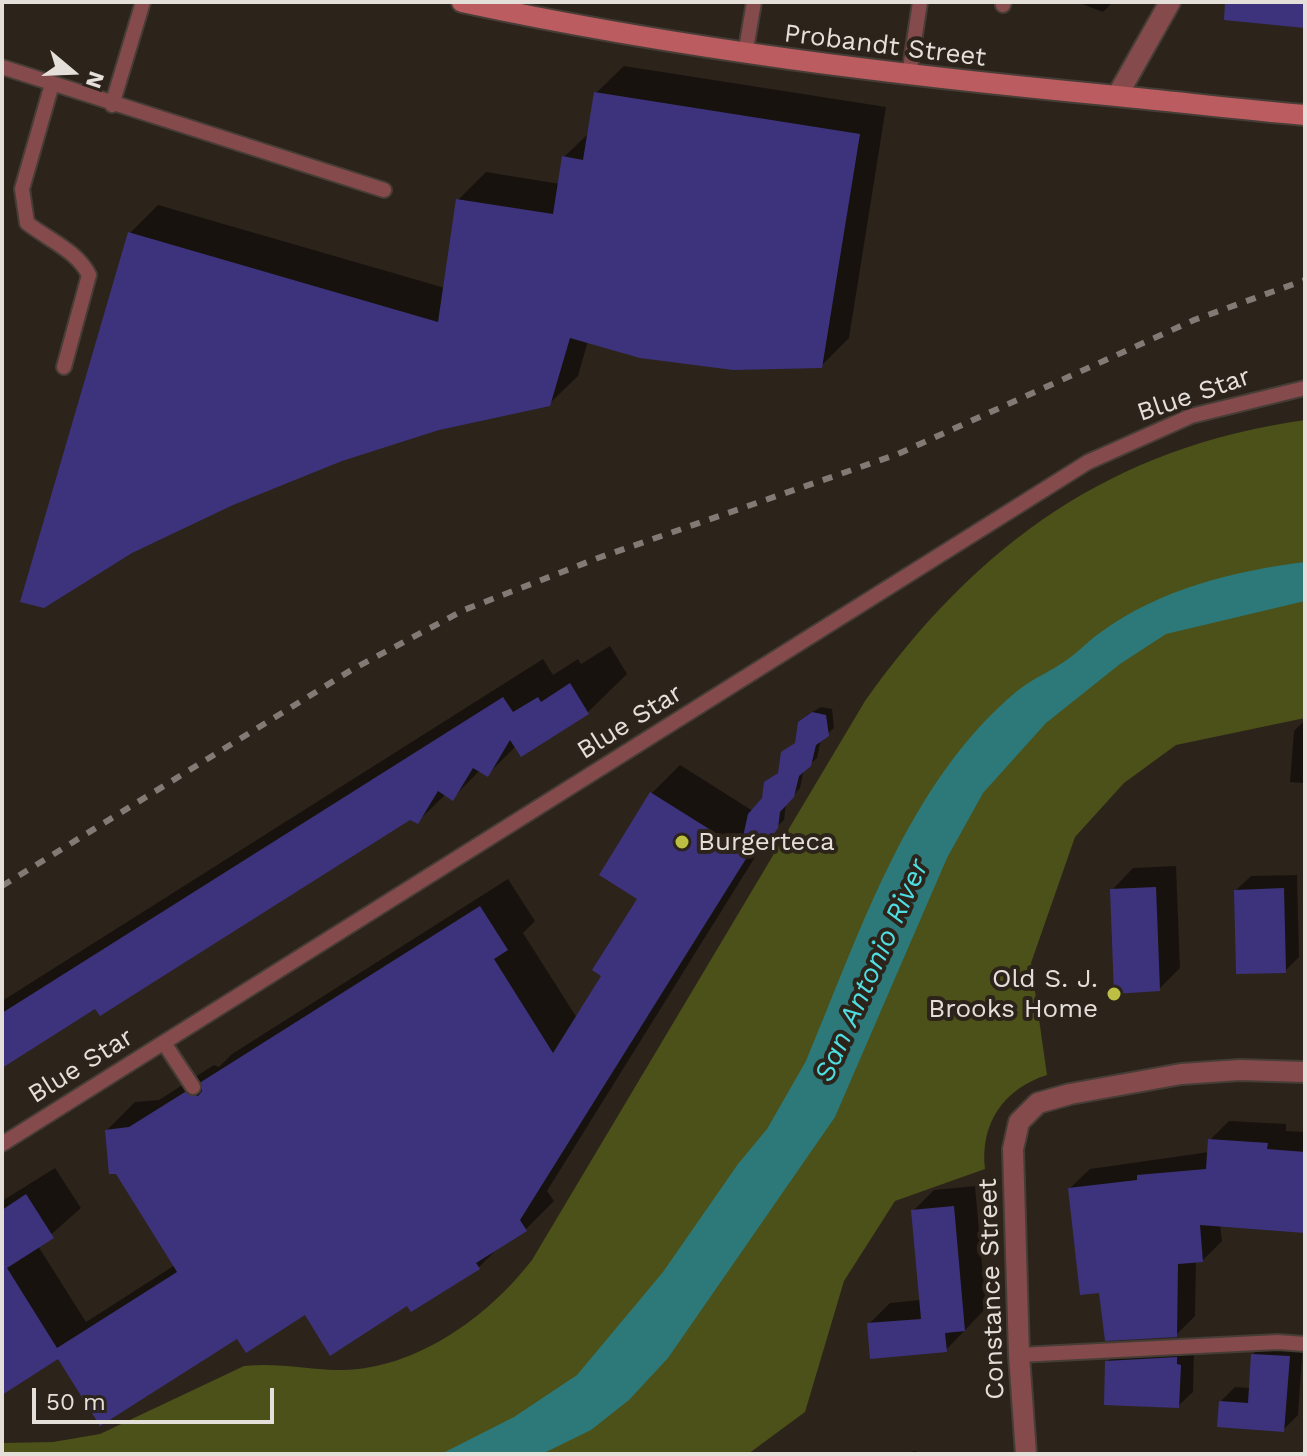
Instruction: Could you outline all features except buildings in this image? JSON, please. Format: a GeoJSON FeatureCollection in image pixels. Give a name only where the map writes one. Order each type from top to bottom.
{"type":"FeatureCollection","features":[{"type":"Feature","properties":{"kind":"main road","name":"Probandt Street"},"geometry":{"type":"LineString","coordinates":[[462,2],[494,5],[745,55],[909,75],[1305,115]]}},
{"type":"Feature","properties":{"kind":"street"},"geometry":{"type":"LineString","coordinates":[[1117,96],[1170,2]]}},
{"type":"Feature","properties":{"kind":"street","name":"Constance Street"},"geometry":{"type":"LineString","coordinates":[[1026,1454],[1019,1355],[1013,1149],[1019,1122],[1038,1103],[1181,1074],[1240,1070],[1305,1072]]}},
{"type":"Feature","properties":{"kind":"lane"},"geometry":{"type":"LineString","coordinates":[[112,105],[143,2]]}},
{"type":"Feature","properties":{"kind":"lane"},"geometry":{"type":"LineString","coordinates":[[745,55],[754,2]]}},
{"type":"Feature","properties":{"kind":"lane"},"geometry":{"type":"LineString","coordinates":[[909,75],[920,2]]}},
{"type":"Feature","properties":{"kind":"lane"},"geometry":{"type":"LineString","coordinates":[[2,67],[112,105],[384,190]]}},
{"type":"Feature","properties":{"kind":"lane"},"geometry":{"type":"LineString","coordinates":[[52,84],[22,189],[27,223],[53,243],[81,258],[89,275],[64,367]]}},
{"type":"Feature","properties":{"kind":"lane","name":"Blue Star"},"geometry":{"type":"LineString","coordinates":[[2,1144],[1088,462],[1191,416],[1305,388]]}},
{"type":"Feature","properties":{"kind":"lane"},"geometry":{"type":"LineString","coordinates":[[164,1043],[193,1087]]}},
{"type":"Feature","properties":{"kind":"lane"},"geometry":{"type":"LineString","coordinates":[[1019,1355],[1278,1342],[1305,1344]]}},
{"type":"Feature","properties":{"kind":"green space"},"geometry":{"type":"Polygon","coordinates":[[[1305,420],[1305,718],[1176,745],[1124,783],[1075,837],[1031,963],[1047,1075],[1018,1089],[998,1110],[986,1137],[985,1169],[895,1201],[844,1281],[805,1412],[748,1454],[2,1454],[2,1443],[53,1442],[100,1434],[244,1366],[342,1370],[370,1367],[423,1350],[472,1320],[532,1260],[865,701],[908,645],[954,595],[1002,550],[1054,512],[1110,479],[1170,453],[1235,433],[1305,420]]]}},
{"type":"Feature","properties":{"kind":"water","name":"San Antonio River"},"geometry":{"type":"Polygon","coordinates":[[[1305,562],[1305,601],[1166,634],[1120,664],[1046,723],[983,793],[947,858],[835,1117],[668,1358],[629,1400],[591,1430],[542,1454],[441,1454],[514,1417],[577,1375],[663,1272],[738,1164],[767,1129],[806,1061],[890,862],[945,770],[979,728],[1023,686],[1148,604],[1198,584],[1305,562]]]}},
{"type":"Feature","properties":{"kind":"railway"},"geometry":{"type":"LineString","coordinates":[[2,886],[353,669],[464,610],[598,558],[898,454],[1194,320],[1305,280]]}},
{"type":"Feature","properties":{"kind":"place","name":"Burgerteca"},"geometry":{"type":"Point","coordinates":[682,842]}},
{"type":"Feature","properties":{"kind":"place","name":"Old S. J. Brooks Home"},"geometry":{"type":"Point","coordinates":[1114,994]}}]}
